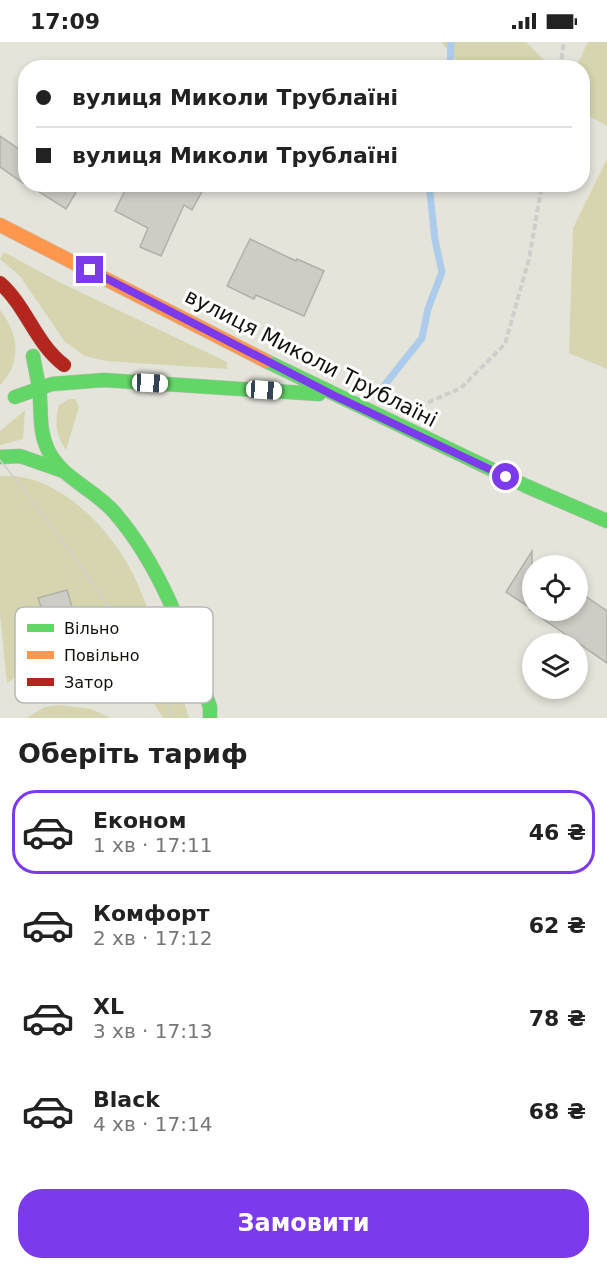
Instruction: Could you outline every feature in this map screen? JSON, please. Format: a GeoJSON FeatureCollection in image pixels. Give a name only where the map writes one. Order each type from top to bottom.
{"type":"FeatureCollection","features":[{"type":"Feature","properties":{"kind":"street","name":"вулиця Миколи Трублаїні"},"geometry":{"type":"LineString","coordinates":[[0,225],[333,395],[526,486],[607,521]]}},
{"type":"Feature","properties":{"kind":"street"},"geometry":{"type":"LineString","coordinates":[[0,283],[10,290],[33,333],[54,359],[70,369],[104,380]]}},
{"type":"Feature","properties":{"kind":"street"},"geometry":{"type":"LineString","coordinates":[[33,333],[33,356],[39,388],[43,439],[50,454],[63,471]]}},
{"type":"Feature","properties":{"kind":"street"},"geometry":{"type":"LineString","coordinates":[[33,356],[26,379],[11,401],[52,384],[104,380],[333,395]]}},
{"type":"Feature","properties":{"kind":"street"},"geometry":{"type":"LineString","coordinates":[[0,457],[20,456],[63,471],[82,484],[113,511],[151,562],[173,607]]}},
{"type":"Feature","properties":{"kind":"street"},"geometry":{"type":"LineString","coordinates":[[209,703],[210,718]]}},
{"type":"Feature","properties":{"kind":"path"},"geometry":{"type":"LineString","coordinates":[[561,60],[564,42]]}},
{"type":"Feature","properties":{"kind":"path"},"geometry":{"type":"LineString","coordinates":[[386,420],[461,388],[505,344],[529,259],[541,192]]}},
{"type":"Feature","properties":{"kind":"green space"},"geometry":{"type":"Polygon","coordinates":[[[441,42],[526,42],[544,60],[456,60],[441,42]]]}},
{"type":"Feature","properties":{"kind":"green space"},"geometry":{"type":"Polygon","coordinates":[[[588,42],[607,42],[607,126],[590,116],[590,60],[579,60],[588,42]]]}},
{"type":"Feature","properties":{"kind":"green space"},"geometry":{"type":"Polygon","coordinates":[[[607,159],[607,369],[569,353],[573,228],[607,159]]]}},
{"type":"Feature","properties":{"kind":"green space"},"geometry":{"type":"Polygon","coordinates":[[[4,252],[59,282],[227,362],[227,369],[106,361],[85,356],[65,342],[20,276],[0,259],[4,252]]]}},
{"type":"Feature","properties":{"kind":"green space"},"geometry":{"type":"Polygon","coordinates":[[[0,310],[14,338],[15,358],[0,385],[0,310]]]}},
{"type":"Feature","properties":{"kind":"green space"},"geometry":{"type":"Polygon","coordinates":[[[69,399],[75,399],[79,407],[66,450],[58,434],[57,417],[59,405],[69,399]]]}},
{"type":"Feature","properties":{"kind":"green space"},"geometry":{"type":"Polygon","coordinates":[[[25,410],[23,439],[0,445],[0,431],[25,410]]]}},
{"type":"Feature","properties":{"kind":"green space"},"geometry":{"type":"Polygon","coordinates":[[[0,476],[21,477],[42,483],[80,506],[97,522],[124,558],[147,607],[15,607],[15,678],[7,683],[0,614],[0,476]]]}},
{"type":"Feature","properties":{"kind":"green space"},"geometry":{"type":"Polygon","coordinates":[[[153,703],[184,703],[189,718],[163,718],[153,703]]]}},
{"type":"Feature","properties":{"kind":"green space"},"geometry":{"type":"Polygon","coordinates":[[[59,705],[91,709],[111,718],[26,718],[45,707],[59,705]]]}},
{"type":"Feature","properties":{"kind":"building"},"geometry":{"type":"Polygon","coordinates":[[[0,136],[18,148],[18,179],[0,167],[0,136]]]}},
{"type":"Feature","properties":{"kind":"building"},"geometry":{"type":"Polygon","coordinates":[[[39,192],[76,192],[66,209],[39,192]]]}},
{"type":"Feature","properties":{"kind":"building"},"geometry":{"type":"Polygon","coordinates":[[[124,192],[202,192],[192,210],[184,205],[161,256],[140,247],[148,228],[115,211],[124,192]]]}},
{"type":"Feature","properties":{"kind":"building"},"geometry":{"type":"Polygon","coordinates":[[[250,239],[296,261],[297,259],[324,271],[304,316],[256,295],[254,299],[227,286],[250,239]]]}},
{"type":"Feature","properties":{"kind":"building"},"geometry":{"type":"Polygon","coordinates":[[[522,567],[522,602],[506,592],[522,567]]]}},
{"type":"Feature","properties":{"kind":"building"},"geometry":{"type":"Polygon","coordinates":[[[67,590],[72,607],[41,607],[38,598],[67,590]]]}},
{"type":"Feature","properties":{"kind":"building"},"geometry":{"type":"Polygon","coordinates":[[[588,598],[607,611],[607,663],[588,650],[588,633],[563,633],[546,621],[588,621],[588,598]]]}},
{"type":"Feature","properties":{"kind":"waterway"},"geometry":{"type":"LineString","coordinates":[[450,60],[451,42]]}},
{"type":"Feature","properties":{"kind":"waterway"},"geometry":{"type":"LineString","coordinates":[[379,392],[422,338],[428,309],[442,272],[435,240],[430,192]]}},
{"type":"Feature","properties":{"kind":"tram line"},"geometry":{"type":"LineString","coordinates":[[0,460],[30,497],[109,607]]}},
{"type":"Feature","properties":{"kind":"tram line"},"geometry":{"type":"LineString","coordinates":[[168,703],[172,718]]}},
{"type":"Feature","properties":{"kind":"traffic: fast"},"geometry":{"type":"LineString","coordinates":[[33,356],[39,387],[42,427],[48,450],[61,468],[106,504],[131,533],[146,556],[172,607]]}},
{"type":"Feature","properties":{"kind":"traffic: fast"},"geometry":{"type":"LineString","coordinates":[[266,361],[526,486],[607,521]]}},
{"type":"Feature","properties":{"kind":"traffic: fast"},"geometry":{"type":"LineString","coordinates":[[15,397],[52,384],[104,380],[319,394]]}},
{"type":"Feature","properties":{"kind":"traffic: fast"},"geometry":{"type":"LineString","coordinates":[[0,457],[20,456],[63,471]]}},
{"type":"Feature","properties":{"kind":"traffic: fast"},"geometry":{"type":"LineString","coordinates":[[209,703],[210,718]]}},
{"type":"Feature","properties":{"kind":"traffic: slow"},"geometry":{"type":"LineString","coordinates":[[0,225],[266,361]]}},
{"type":"Feature","properties":{"kind":"traffic: jam"},"geometry":{"type":"LineString","coordinates":[[0,283],[17,303],[38,336],[64,365]]}},
{"type":"Feature","properties":{"kind":"route"},"geometry":{"type":"LineString","coordinates":[[90,270],[238,344],[333,395],[506,477]]}}]}
